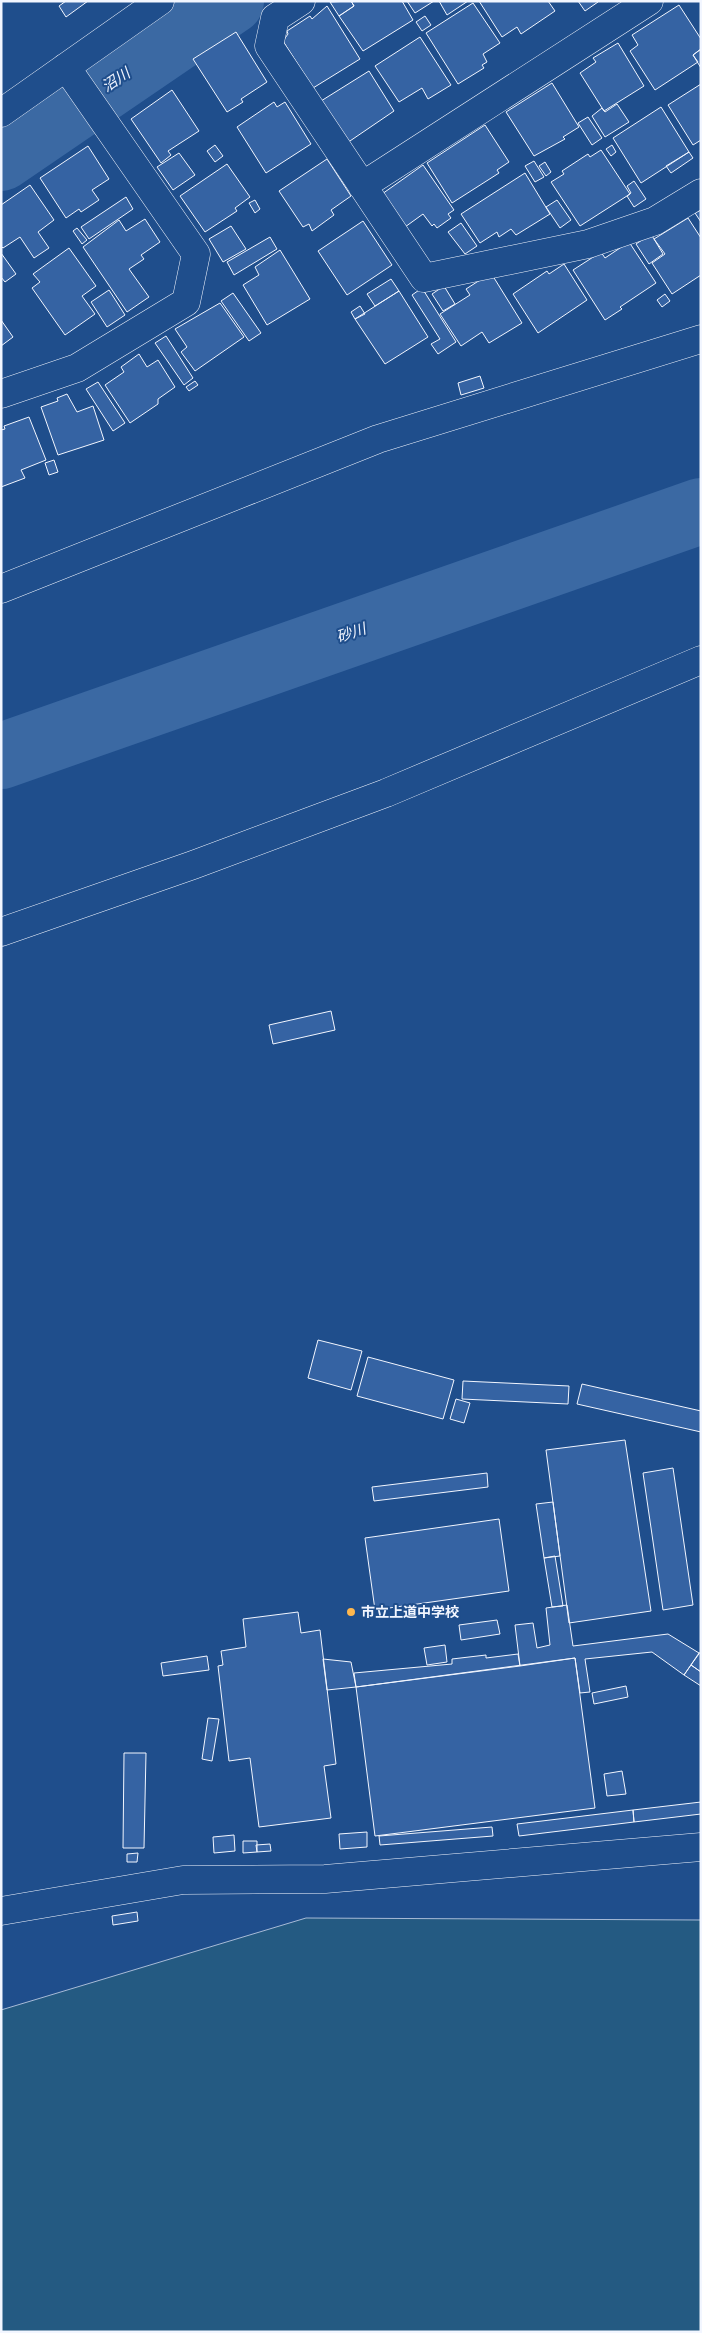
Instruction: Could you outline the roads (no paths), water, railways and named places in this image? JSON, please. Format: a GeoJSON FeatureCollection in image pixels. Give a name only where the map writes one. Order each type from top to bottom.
{"type":"FeatureCollection","features":[{"type":"Feature","properties":{"kind":"street"},"geometry":{"type":"LineString","coordinates":[[1,113],[160,1]]}},
{"type":"Feature","properties":{"kind":"street"},"geometry":{"type":"LineString","coordinates":[[300,1],[275,18],[269,46],[424,278],[588,244],[655,221],[701,193]]}},
{"type":"Feature","properties":{"kind":"street"},"geometry":{"type":"LineString","coordinates":[[362,186],[649,1]]}},
{"type":"Feature","properties":{"kind":"street"},"geometry":{"type":"LineString","coordinates":[[1,394],[77,368],[186,302],[196,254],[66,67]]}},
{"type":"Feature","properties":{"kind":"street"},"geometry":{"type":"LineString","coordinates":[[1,589],[378,439],[701,339]]}},
{"type":"Feature","properties":{"kind":"street"},"geometry":{"type":"LineString","coordinates":[[1,932],[176,872],[386,793],[701,660]]}},
{"type":"Feature","properties":{"kind":"street"},"geometry":{"type":"LineString","coordinates":[[1,1911],[183,1880],[325,1879],[701,1847]]}},
{"type":"Feature","properties":{"kind":"waterway","name":"沼川"},"geometry":{"type":"LineString","coordinates":[[1,158],[231,1]]}},
{"type":"Feature","properties":{"kind":"waterway","name":"沼川"},"geometry":{"type":"LineString","coordinates":[[151,47],[156,52]]}},
{"type":"Feature","properties":{"kind":"waterway","name":"砂川"},"geometry":{"type":"LineString","coordinates":[[1,756],[701,511]]}},
{"type":"Feature","properties":{"kind":"place","name":"市立上道中学校"},"geometry":{"type":"Point","coordinates":[351,1612]}}]}
